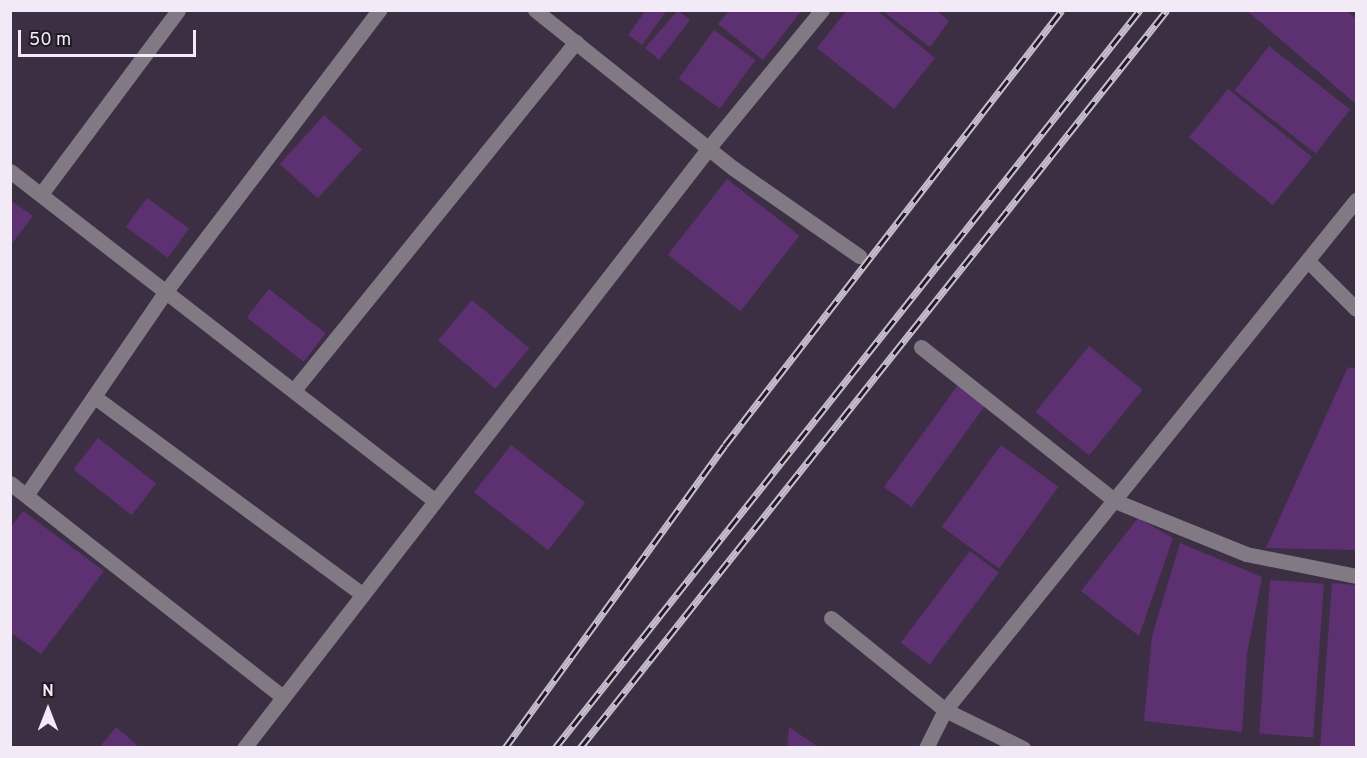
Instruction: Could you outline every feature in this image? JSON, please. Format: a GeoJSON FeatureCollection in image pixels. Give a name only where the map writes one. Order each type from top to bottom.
{"type":"FeatureCollection","features":[{"type":"Feature","properties":{"kind":"lane"},"geometry":{"type":"LineString","coordinates":[[40,194],[178,10]]}},
{"type":"Feature","properties":{"kind":"lane"},"geometry":{"type":"LineString","coordinates":[[27,494],[96,398],[166,291],[379,10]]}},
{"type":"Feature","properties":{"kind":"lane"},"geometry":{"type":"LineString","coordinates":[[535,10],[711,145],[733,168],[859,256]]}},
{"type":"Feature","properties":{"kind":"lane"},"geometry":{"type":"LineString","coordinates":[[244,747],[711,145],[822,10]]}},
{"type":"Feature","properties":{"kind":"lane"},"geometry":{"type":"LineString","coordinates":[[294,390],[576,42]]}},
{"type":"Feature","properties":{"kind":"lane"},"geometry":{"type":"LineString","coordinates":[[10,171],[434,500]]}},
{"type":"Feature","properties":{"kind":"lane"},"geometry":{"type":"LineString","coordinates":[[926,747],[945,710],[1309,262],[1356,200]]}},
{"type":"Feature","properties":{"kind":"lane"},"geometry":{"type":"LineString","coordinates":[[1309,262],[1356,309]]}},
{"type":"Feature","properties":{"kind":"lane"},"geometry":{"type":"LineString","coordinates":[[921,347],[1115,501],[1246,554],[1356,576]]}},
{"type":"Feature","properties":{"kind":"lane"},"geometry":{"type":"LineString","coordinates":[[96,398],[362,594]]}},
{"type":"Feature","properties":{"kind":"lane"},"geometry":{"type":"LineString","coordinates":[[10,483],[27,494],[283,697]]}},
{"type":"Feature","properties":{"kind":"lane"},"geometry":{"type":"LineString","coordinates":[[831,618],[945,710],[1023,747]]}},
{"type":"Feature","properties":{"kind":"building"},"geometry":{"type":"Polygon","coordinates":[[[646,10],[667,10],[642,45],[628,35],[646,10]]]}},
{"type":"Feature","properties":{"kind":"building"},"geometry":{"type":"Polygon","coordinates":[[[678,10],[690,20],[659,60],[645,48],[678,10]]]}},
{"type":"Feature","properties":{"kind":"building"},"geometry":{"type":"Polygon","coordinates":[[[729,10],[802,10],[763,60],[718,24],[729,10]]]}},
{"type":"Feature","properties":{"kind":"building"},"geometry":{"type":"Polygon","coordinates":[[[847,10],[876,10],[935,58],[894,109],[817,48],[847,10]]]}},
{"type":"Feature","properties":{"kind":"building"},"geometry":{"type":"Polygon","coordinates":[[[881,10],[936,10],[949,21],[930,47],[881,10]]]}},
{"type":"Feature","properties":{"kind":"building"},"geometry":{"type":"Polygon","coordinates":[[[1246,10],[1346,10],[1356,19],[1356,104],[1246,10]]]}},
{"type":"Feature","properties":{"kind":"building"},"geometry":{"type":"Polygon","coordinates":[[[714,30],[755,60],[720,109],[679,79],[714,30]]]}},
{"type":"Feature","properties":{"kind":"building"},"geometry":{"type":"Polygon","coordinates":[[[1269,46],[1350,109],[1316,154],[1235,90],[1269,46]]]}},
{"type":"Feature","properties":{"kind":"building"},"geometry":{"type":"Polygon","coordinates":[[[1228,89],[1312,157],[1273,205],[1189,137],[1228,89]]]}},
{"type":"Feature","properties":{"kind":"building"},"geometry":{"type":"Polygon","coordinates":[[[324,115],[362,149],[318,198],[280,164],[324,115]]]}},
{"type":"Feature","properties":{"kind":"building"},"geometry":{"type":"Polygon","coordinates":[[[727,179],[799,236],[740,311],[668,255],[727,179]]]}},
{"type":"Feature","properties":{"kind":"building"},"geometry":{"type":"Polygon","coordinates":[[[147,198],[189,229],[168,258],[126,227],[147,198]]]}},
{"type":"Feature","properties":{"kind":"building"},"geometry":{"type":"Polygon","coordinates":[[[10,200],[33,216],[10,246],[10,200]]]}},
{"type":"Feature","properties":{"kind":"building"},"geometry":{"type":"Polygon","coordinates":[[[269,289],[326,333],[304,362],[247,317],[269,289]]]}},
{"type":"Feature","properties":{"kind":"building"},"geometry":{"type":"Polygon","coordinates":[[[472,300],[529,348],[495,389],[438,341],[472,300]]]}},
{"type":"Feature","properties":{"kind":"building"},"geometry":{"type":"Polygon","coordinates":[[[1089,346],[1143,389],[1089,455],[1036,412],[1089,346]]]}},
{"type":"Feature","properties":{"kind":"building"},"geometry":{"type":"Polygon","coordinates":[[[1348,367],[1356,369],[1356,550],[1266,548],[1348,367]]]}},
{"type":"Feature","properties":{"kind":"building"},"geometry":{"type":"Polygon","coordinates":[[[958,385],[986,405],[911,507],[884,487],[958,385]]]}},
{"type":"Feature","properties":{"kind":"building"},"geometry":{"type":"Polygon","coordinates":[[[98,438],[156,484],[132,515],[73,470],[98,438]]]}},
{"type":"Feature","properties":{"kind":"building"},"geometry":{"type":"Polygon","coordinates":[[[511,445],[585,503],[548,550],[474,492],[511,445]]]}},
{"type":"Feature","properties":{"kind":"building"},"geometry":{"type":"Polygon","coordinates":[[[1001,445],[1058,487],[999,568],[942,527],[1001,445]]]}},
{"type":"Feature","properties":{"kind":"building"},"geometry":{"type":"Polygon","coordinates":[[[23,511],[104,571],[41,654],[10,632],[10,528],[23,511]]]}},
{"type":"Feature","properties":{"kind":"building"},"geometry":{"type":"Polygon","coordinates":[[[1138,518],[1173,538],[1139,636],[1081,591],[1138,518]]]}},
{"type":"Feature","properties":{"kind":"building"},"geometry":{"type":"Polygon","coordinates":[[[1180,543],[1262,577],[1247,654],[1242,732],[1144,721],[1152,636],[1180,543]]]}},
{"type":"Feature","properties":{"kind":"building"},"geometry":{"type":"Polygon","coordinates":[[[970,551],[999,573],[930,665],[901,643],[970,551]]]}},
{"type":"Feature","properties":{"kind":"building"},"geometry":{"type":"Polygon","coordinates":[[[1270,580],[1324,584],[1313,737],[1259,734],[1270,580]]]}},
{"type":"Feature","properties":{"kind":"building"},"geometry":{"type":"Polygon","coordinates":[[[1332,583],[1356,585],[1356,748],[1320,748],[1332,583]]]}},
{"type":"Feature","properties":{"kind":"building"},"geometry":{"type":"Polygon","coordinates":[[[116,727],[137,745],[135,748],[99,748],[116,727]]]}},
{"type":"Feature","properties":{"kind":"building"},"geometry":{"type":"Polygon","coordinates":[[[789,727],[820,748],[787,748],[789,727]]]}},
{"type":"Feature","properties":{"kind":"railway"},"geometry":{"type":"LineString","coordinates":[[505,748],[725,445],[1062,10]]}},
{"type":"Feature","properties":{"kind":"railway"},"geometry":{"type":"LineString","coordinates":[[555,748],[1140,10]]}},
{"type":"Feature","properties":{"kind":"railway"},"geometry":{"type":"LineString","coordinates":[[580,748],[1167,10]]}}]}
